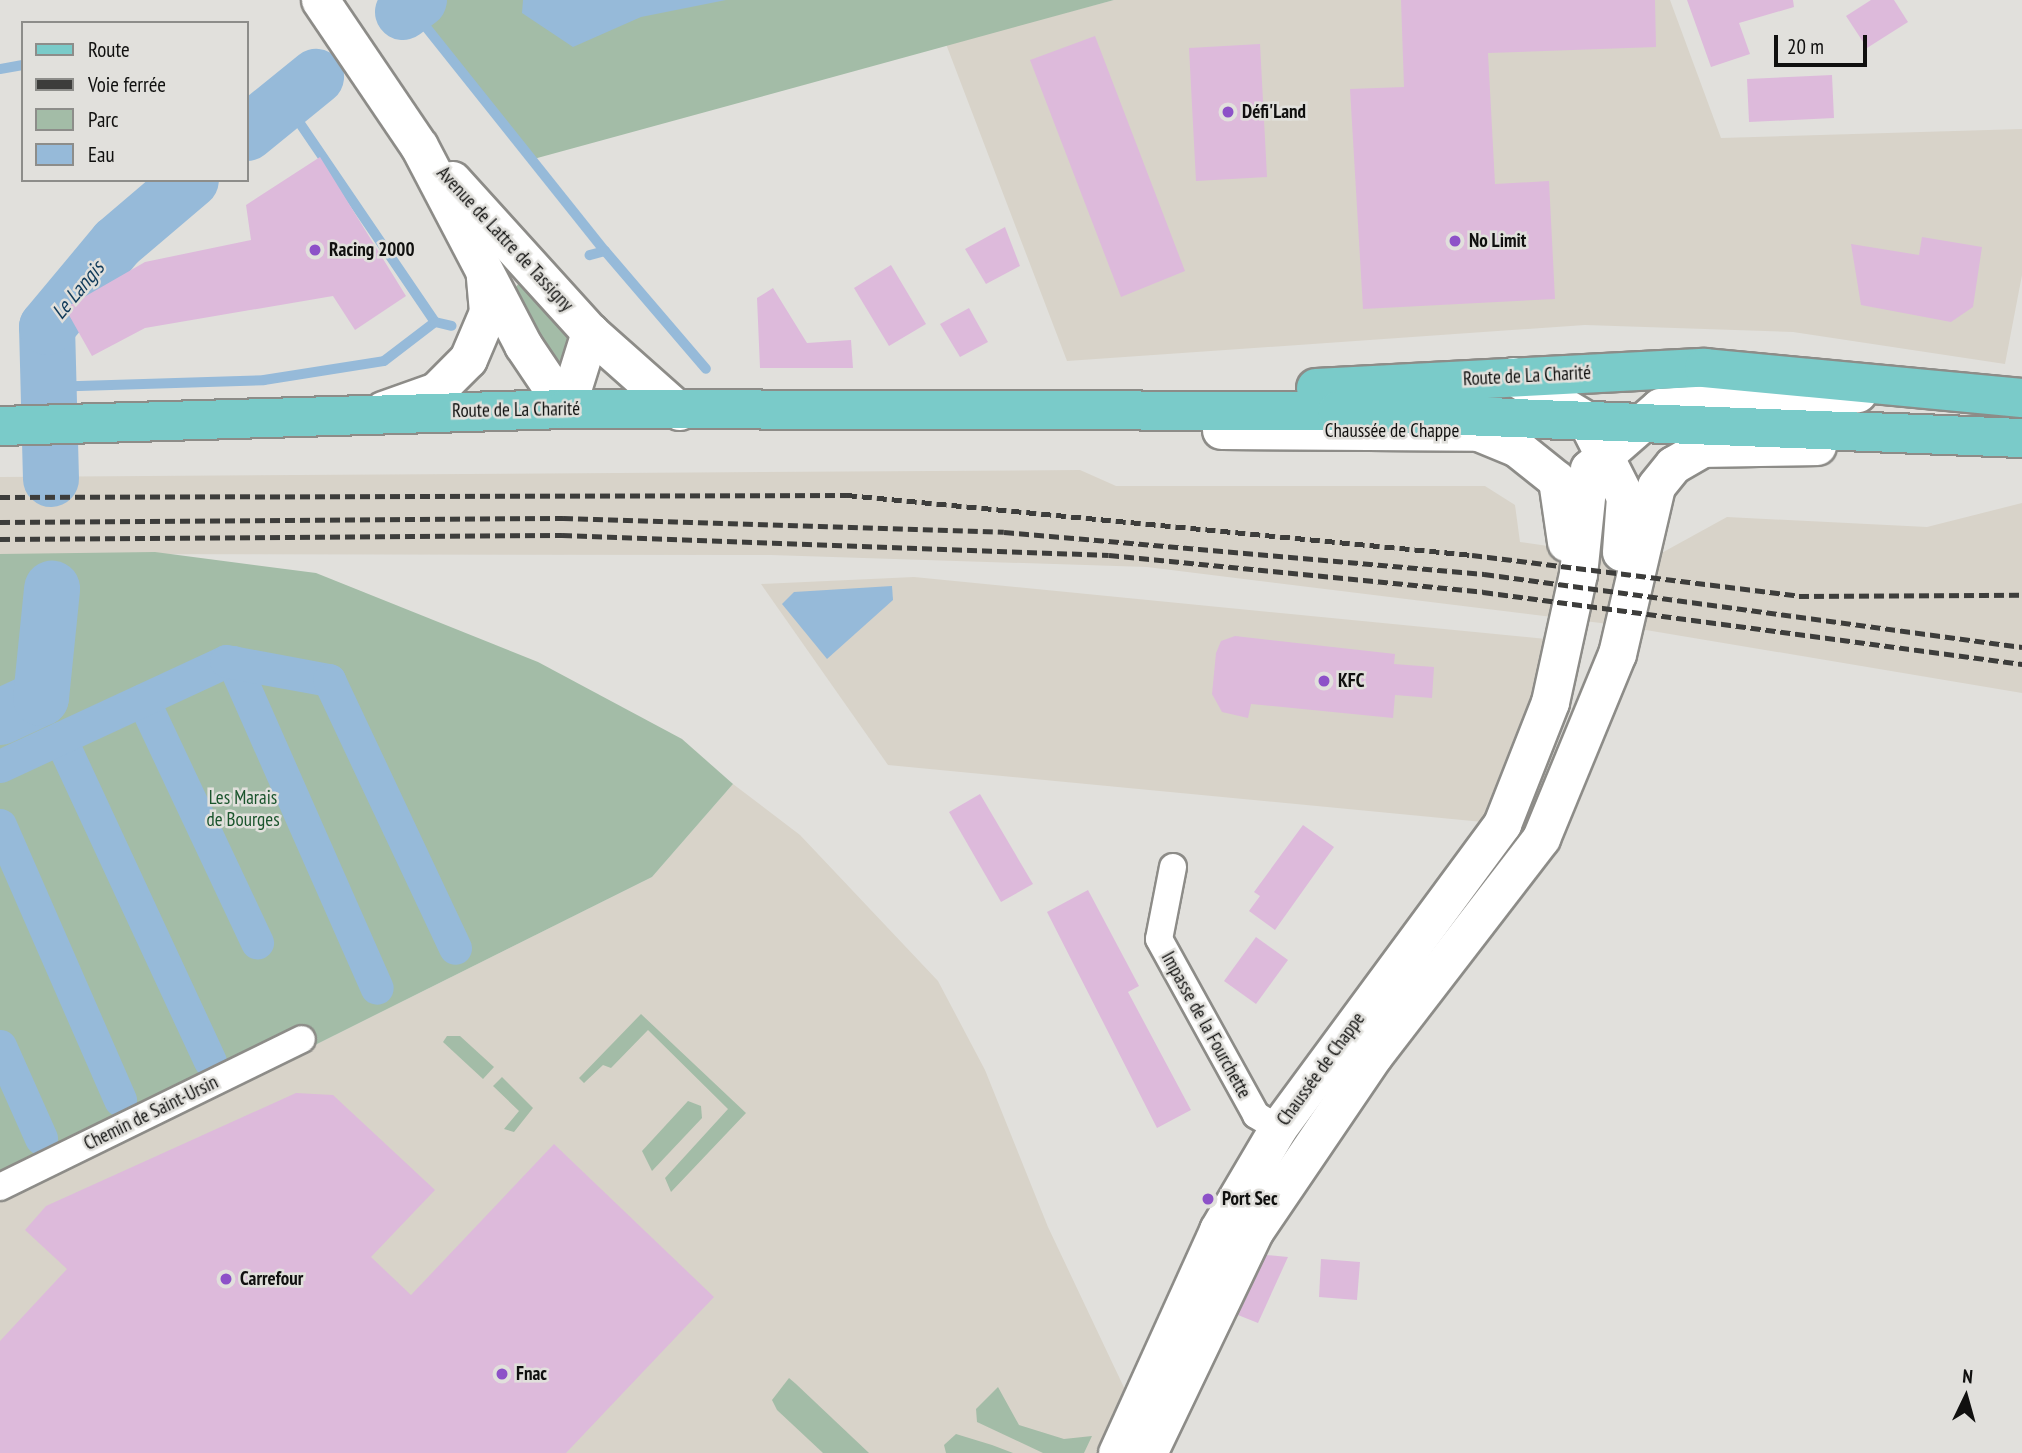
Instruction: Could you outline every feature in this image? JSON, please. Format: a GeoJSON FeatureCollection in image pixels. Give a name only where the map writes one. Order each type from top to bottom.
{"type":"FeatureCollection","features":[{"type":"Feature","properties":{"kind":"main road","name":"Avenue de Lattre de Tassigny"},"geometry":{"type":"LineString","coordinates":[[329,14],[419,146],[523,345],[566,409]]}},
{"type":"Feature","properties":{"kind":"main road","name":"Avenue de Lattre de Tassigny"},"geometry":{"type":"LineString","coordinates":[[419,146],[590,332],[679,411]]}},
{"type":"Feature","properties":{"kind":"main road","name":"Avenue de Lattre de Tassigny"},"geometry":{"type":"LineString","coordinates":[[373,412],[436,391],[468,359],[488,312],[484,267]]}},
{"type":"Feature","properties":{"kind":"main road"},"geometry":{"type":"LineString","coordinates":[[566,409],[590,332]]}},
{"type":"Feature","properties":{"kind":"main road","name":"Route de La Charité"},"geometry":{"type":"LineString","coordinates":[[1032,414],[1124,397],[1704,368],[2022,398]]}},
{"type":"Feature","properties":{"kind":"main road","name":"Chaussée de Chappe"},"geometry":{"type":"LineString","coordinates":[[1513,376],[1586,420],[1625,496],[1619,580],[1603,676],[1577,761]]}},
{"type":"Feature","properties":{"kind":"main road","name":"Chaussée de Chappe"},"geometry":{"type":"LineString","coordinates":[[1117,1453],[1217,1230],[1278,1128],[1502,824],[1550,702],[1578,574],[1589,468],[1660,407],[1908,389]]}},
{"type":"Feature","properties":{"kind":"main road","name":"Route de La Charité"},"geometry":{"type":"LineString","coordinates":[[5,426],[89,425],[373,412],[566,409],[1032,414],[1337,411],[2022,432]]}},
{"type":"Feature","properties":{"kind":"main road","name":"Chaussée de Chappe"},"geometry":{"type":"LineString","coordinates":[[1032,414],[1111,428],[1478,432],[1517,448],[1558,480],[1568,528],[1550,702]]}},
{"type":"Feature","properties":{"kind":"main road","name":"Chaussée de Chappe"},"geometry":{"type":"LineString","coordinates":[[1148,1453],[1255,1230],[1374,1055],[1541,838],[1577,761],[1616,654],[1656,486],[1673,465],[1702,448],[2022,432]]}},
{"type":"Feature","properties":{"kind":"street","name":"Impasse de la Fourchette"},"geometry":{"type":"LineString","coordinates":[[1173,867],[1159,939],[1256,1115],[1278,1128]]}},
{"type":"Feature","properties":{"kind":"street","name":"Chemin de Saint-Ursin"},"geometry":{"type":"LineString","coordinates":[[0,1187],[302,1039]]}},
{"type":"Feature","properties":{"kind":"shaded area"},"geometry":{"type":"Polygon","coordinates":[[[1114,0],[1670,0],[1721,138],[2022,129],[2022,275],[2005,364],[1793,332],[1585,325],[1067,361],[946,44],[1114,0]]]}},
{"type":"Feature","properties":{"kind":"shaded area"},"geometry":{"type":"Polygon","coordinates":[[[1080,470],[1116,486],[1485,486],[1515,505],[1520,542],[1644,560],[1633,627],[1147,567],[771,555],[0,554],[0,477],[1080,470]]]}},
{"type":"Feature","properties":{"kind":"shaded area"},"geometry":{"type":"Polygon","coordinates":[[[2022,503],[2022,693],[1634,628],[1647,561],[1727,517],[1927,527],[2022,503]]]}},
{"type":"Feature","properties":{"kind":"shaded area"},"geometry":{"type":"Polygon","coordinates":[[[914,577],[1556,640],[1550,702],[1483,822],[888,765],[761,584],[914,577]]]}},
{"type":"Feature","properties":{"kind":"shaded area"},"geometry":{"type":"Polygon","coordinates":[[[733,784],[800,835],[938,981],[985,1070],[1048,1227],[1155,1453],[0,1453],[0,1202],[652,877],[733,784]]]}},
{"type":"Feature","properties":{"kind":"green space"},"geometry":{"type":"Polygon","coordinates":[[[411,0],[1114,0],[530,160],[411,0]]]}},
{"type":"Feature","properties":{"kind":"green space"},"geometry":{"type":"Polygon","coordinates":[[[521,280],[533,280],[570,337],[566,363],[552,366],[545,359],[516,287],[521,280]]]}},
{"type":"Feature","properties":{"kind":"green space","name":"Les Marais de Bourges"},"geometry":{"type":"Polygon","coordinates":[[[155,552],[316,573],[538,662],[682,739],[733,784],[652,877],[0,1202],[0,554],[155,552]]]}},
{"type":"Feature","properties":{"kind":"green space"},"geometry":{"type":"Polygon","coordinates":[[[641,1014],[746,1113],[671,1192],[665,1178],[728,1109],[648,1030],[611,1068],[603,1065],[584,1083],[579,1078],[641,1014]]]}},
{"type":"Feature","properties":{"kind":"green space"},"geometry":{"type":"Polygon","coordinates":[[[447,1036],[460,1036],[494,1067],[483,1079],[443,1042],[447,1036]]]}},
{"type":"Feature","properties":{"kind":"green space"},"geometry":{"type":"Polygon","coordinates":[[[502,1077],[533,1108],[514,1132],[504,1129],[519,1111],[493,1086],[502,1077]]]}},
{"type":"Feature","properties":{"kind":"green space"},"geometry":{"type":"Polygon","coordinates":[[[688,1101],[701,1106],[702,1118],[652,1171],[642,1151],[688,1101]]]}},
{"type":"Feature","properties":{"kind":"green space"},"geometry":{"type":"Polygon","coordinates":[[[789,1378],[869,1453],[823,1453],[777,1410],[772,1400],[789,1378]]]}},
{"type":"Feature","properties":{"kind":"green space"},"geometry":{"type":"Polygon","coordinates":[[[998,1387],[1019,1425],[1064,1439],[1092,1436],[1084,1453],[1043,1453],[977,1422],[976,1409],[998,1387]]]}},
{"type":"Feature","properties":{"kind":"green space"},"geometry":{"type":"Polygon","coordinates":[[[956,1434],[1013,1453],[946,1453],[944,1445],[956,1434]]]}},
{"type":"Feature","properties":{"kind":"water"},"geometry":{"type":"Polygon","coordinates":[[[523,0],[726,0],[641,17],[573,47],[522,13],[523,0]]]}},
{"type":"Feature","properties":{"kind":"water"},"geometry":{"type":"Polygon","coordinates":[[[892,586],[893,600],[827,659],[782,604],[794,592],[892,586]]]}},
{"type":"Feature","properties":{"kind":"building","name":"No Limit"},"geometry":{"type":"Polygon","coordinates":[[[1401,0],[1655,0],[1656,47],[1488,53],[1495,184],[1549,181],[1555,299],[1363,309],[1350,89],[1404,87],[1401,0]]]}},
{"type":"Feature","properties":{"kind":"building"},"geometry":{"type":"Polygon","coordinates":[[[1687,0],[1793,0],[1794,7],[1739,23],[1750,54],[1711,67],[1687,0]]]}},
{"type":"Feature","properties":{"kind":"building"},"geometry":{"type":"Polygon","coordinates":[[[1871,0],[1894,0],[1908,22],[1867,48],[1846,16],[1871,0]]]}},
{"type":"Feature","properties":{"kind":"building"},"geometry":{"type":"Polygon","coordinates":[[[1095,36],[1185,271],[1121,297],[1030,60],[1095,36]]]}},
{"type":"Feature","properties":{"kind":"building","name":"Défi'Land"},"geometry":{"type":"Polygon","coordinates":[[[1260,44],[1267,177],[1196,181],[1189,48],[1260,44]]]}},
{"type":"Feature","properties":{"kind":"building"},"geometry":{"type":"Polygon","coordinates":[[[1832,75],[1834,118],[1749,122],[1747,79],[1832,75]]]}},
{"type":"Feature","properties":{"kind":"building"},"geometry":{"type":"Polygon","coordinates":[[[320,157],[406,296],[355,330],[333,296],[145,328],[92,356],[65,308],[145,262],[251,240],[246,205],[320,157]]]}},
{"type":"Feature","properties":{"kind":"building"},"geometry":{"type":"Polygon","coordinates":[[[1005,227],[1020,266],[986,284],[965,249],[1005,227]]]}},
{"type":"Feature","properties":{"kind":"building"},"geometry":{"type":"Polygon","coordinates":[[[1922,237],[1982,247],[1973,307],[1951,322],[1861,305],[1851,244],[1919,255],[1922,237]]]}},
{"type":"Feature","properties":{"kind":"building"},"geometry":{"type":"Polygon","coordinates":[[[891,265],[926,324],[889,346],[854,288],[891,265]]]}},
{"type":"Feature","properties":{"kind":"building"},"geometry":{"type":"Polygon","coordinates":[[[773,288],[807,343],[851,340],[853,368],[760,368],[757,298],[773,288]]]}},
{"type":"Feature","properties":{"kind":"building"},"geometry":{"type":"Polygon","coordinates":[[[969,308],[988,342],[960,357],[940,324],[969,308]]]}},
{"type":"Feature","properties":{"kind":"building","name":"KFC"},"geometry":{"type":"Polygon","coordinates":[[[1235,636],[1395,654],[1394,664],[1434,667],[1432,698],[1395,695],[1393,718],[1251,704],[1248,718],[1222,712],[1212,694],[1216,653],[1221,641],[1235,636]]]}},
{"type":"Feature","properties":{"kind":"building"},"geometry":{"type":"Polygon","coordinates":[[[980,794],[1033,884],[1001,902],[949,812],[980,794]]]}},
{"type":"Feature","properties":{"kind":"building"},"geometry":{"type":"Polygon","coordinates":[[[1303,825],[1334,847],[1275,930],[1249,911],[1260,896],[1254,892],[1303,825]]]}},
{"type":"Feature","properties":{"kind":"building"},"geometry":{"type":"Polygon","coordinates":[[[1088,890],[1139,986],[1128,992],[1191,1110],[1157,1128],[1047,912],[1088,890]]]}},
{"type":"Feature","properties":{"kind":"building"},"geometry":{"type":"Polygon","coordinates":[[[1256,937],[1288,960],[1256,1004],[1224,981],[1256,937]]]}},
{"type":"Feature","properties":{"kind":"building","name":"Carrefour"},"geometry":{"type":"Polygon","coordinates":[[[296,1093],[333,1095],[435,1190],[371,1257],[411,1295],[554,1144],[714,1297],[566,1453],[0,1453],[0,1341],[67,1269],[25,1230],[46,1206],[296,1093]]]}},
{"type":"Feature","properties":{"kind":"building"},"geometry":{"type":"Polygon","coordinates":[[[1266,1255],[1288,1257],[1258,1323],[1238,1315],[1266,1255]]]}},
{"type":"Feature","properties":{"kind":"building"},"geometry":{"type":"Polygon","coordinates":[[[1321,1259],[1360,1262],[1357,1300],[1319,1297],[1321,1259]]]}},
{"type":"Feature","properties":{"kind":"waterway","name":"Le Langis"},"geometry":{"type":"LineString","coordinates":[[403,12],[419,0]]}},
{"type":"Feature","properties":{"kind":"waterway"},"geometry":{"type":"LineString","coordinates":[[410,7],[605,251],[590,255]]}},
{"type":"Feature","properties":{"kind":"waterway"},"geometry":{"type":"LineString","coordinates":[[0,69],[21,65]]}},
{"type":"Feature","properties":{"kind":"waterway","name":"Le Langis"},"geometry":{"type":"LineString","coordinates":[[248,132],[316,77]]}},
{"type":"Feature","properties":{"kind":"waterway"},"geometry":{"type":"LineString","coordinates":[[248,100],[297,119],[435,322]]}},
{"type":"Feature","properties":{"kind":"waterway","name":"Le Langis"},"geometry":{"type":"LineString","coordinates":[[51,479],[47,327],[117,243],[189,182]]}},
{"type":"Feature","properties":{"kind":"waterway"},"geometry":{"type":"LineString","coordinates":[[605,251],[706,369]]}},
{"type":"Feature","properties":{"kind":"waterway"},"geometry":{"type":"LineString","coordinates":[[47,387],[264,380],[384,361],[435,322],[452,326]]}},
{"type":"Feature","properties":{"kind":"waterway","name":"Le Langis"},"geometry":{"type":"LineString","coordinates":[[0,717],[41,698],[52,589]]}},
{"type":"Feature","properties":{"kind":"waterway"},"geometry":{"type":"LineString","coordinates":[[0,766],[226,661],[329,680],[455,948]]}},
{"type":"Feature","properties":{"kind":"waterway"},"geometry":{"type":"LineString","coordinates":[[233,662],[377,988]]}},
{"type":"Feature","properties":{"kind":"waterway"},"geometry":{"type":"LineString","coordinates":[[143,700],[257,942]]}},
{"type":"Feature","properties":{"kind":"waterway"},"geometry":{"type":"LineString","coordinates":[[60,738],[210,1061]]}},
{"type":"Feature","properties":{"kind":"waterway"},"geometry":{"type":"LineString","coordinates":[[0,825],[120,1100]]}},
{"type":"Feature","properties":{"kind":"waterway"},"geometry":{"type":"LineString","coordinates":[[0,1046],[41,1138]]}},
{"type":"Feature","properties":{"kind":"railway"},"geometry":{"type":"LineString","coordinates":[[0,497],[847,495],[1472,555],[1799,596],[2022,595]]}},
{"type":"Feature","properties":{"kind":"railway"},"geometry":{"type":"LineString","coordinates":[[0,522],[563,518],[1004,532],[1484,574],[2022,647]]}},
{"type":"Feature","properties":{"kind":"railway"},"geometry":{"type":"LineString","coordinates":[[0,539],[562,535],[1109,555],[1483,592],[2022,664]]}},
{"type":"Feature","properties":{"kind":"place","name":"Défi'Land"},"geometry":{"type":"Point","coordinates":[1228,112]}},
{"type":"Feature","properties":{"kind":"place","name":"No Limit"},"geometry":{"type":"Point","coordinates":[1455,241]}},
{"type":"Feature","properties":{"kind":"place","name":"Racing 2000"},"geometry":{"type":"Point","coordinates":[315,250]}},
{"type":"Feature","properties":{"kind":"place","name":"KFC"},"geometry":{"type":"Point","coordinates":[1324,681]}},
{"type":"Feature","properties":{"kind":"place","name":"Port Sec"},"geometry":{"type":"Point","coordinates":[1208,1199]}},
{"type":"Feature","properties":{"kind":"place","name":"Carrefour"},"geometry":{"type":"Point","coordinates":[226,1279]}},
{"type":"Feature","properties":{"kind":"place","name":"Fnac"},"geometry":{"type":"Point","coordinates":[502,1374]}}]}
